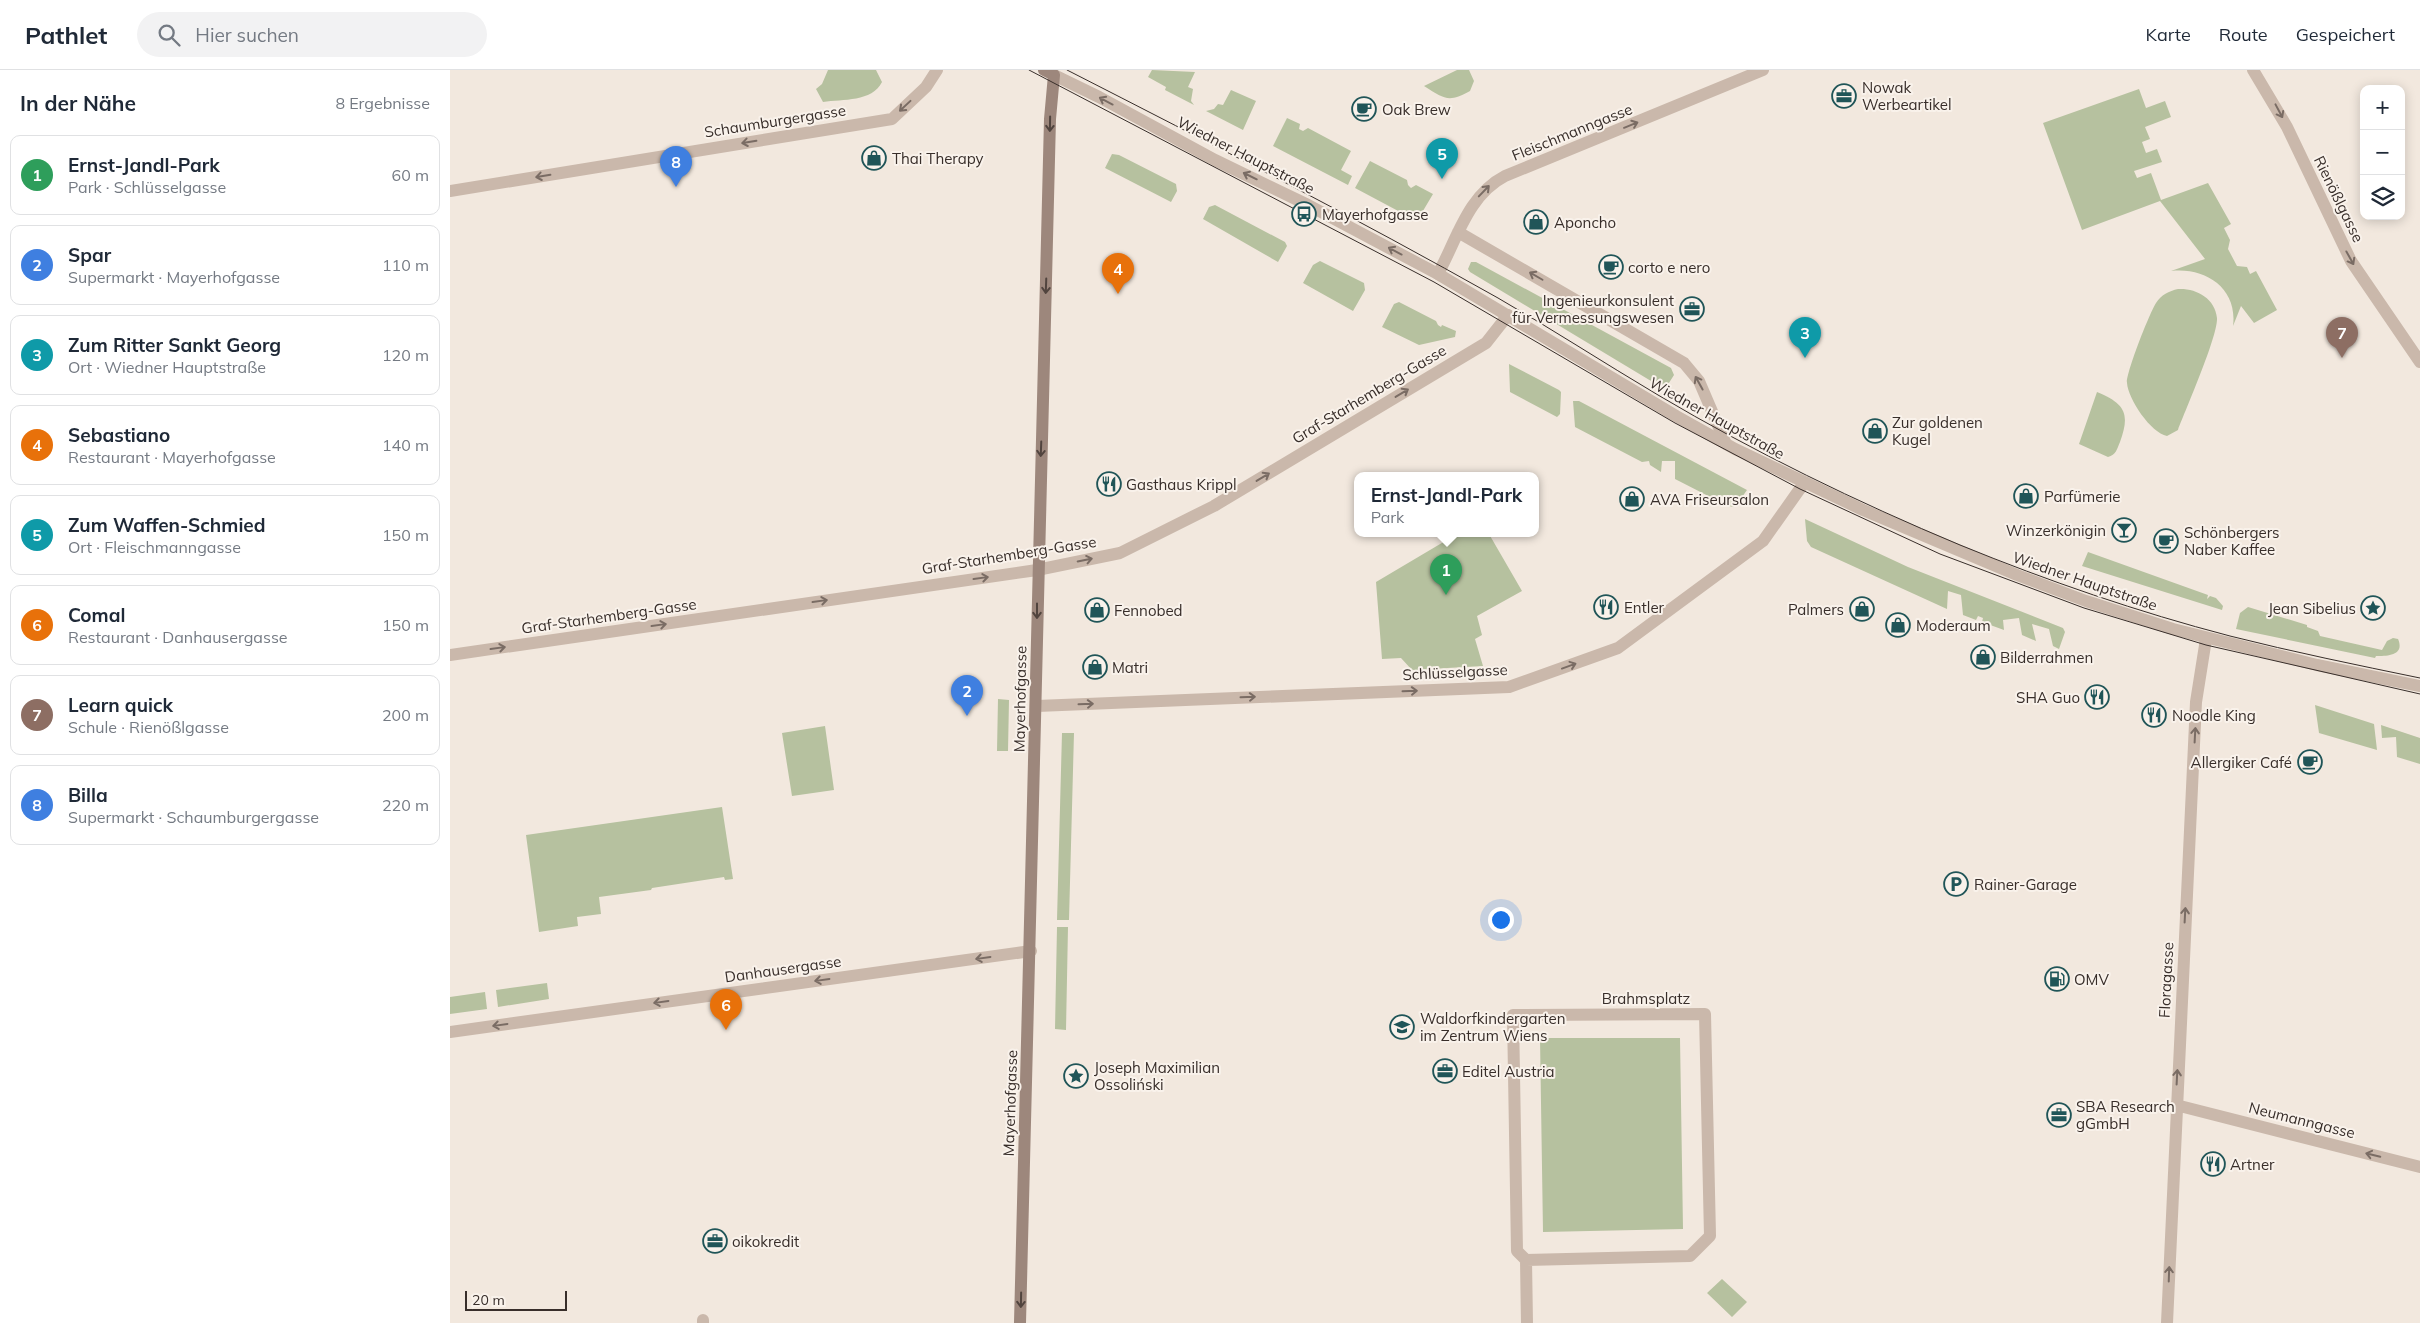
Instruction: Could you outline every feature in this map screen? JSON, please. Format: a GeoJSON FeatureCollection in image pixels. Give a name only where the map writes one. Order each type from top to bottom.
{"type":"FeatureCollection","features":[{"type":"Feature","properties":{"kind":"main road","name":"Mayerhofgasse"},"geometry":{"type":"LineString","coordinates":[[1020,1323],[1037,706],[1037,570],[1050,120],[1049,73]]}},
{"type":"Feature","properties":{"kind":"street","name":"Schaumburgergasse"},"geometry":{"type":"LineString","coordinates":[[450,191],[892,119],[926,87],[937,70]]}},
{"type":"Feature","properties":{"kind":"street","name":"Fleischmanngasse"},"geometry":{"type":"LineString","coordinates":[[1438,274],[1458,232],[1480,194],[1497,180],[1763,70]]}},
{"type":"Feature","properties":{"kind":"street","name":"Rienößlgasse"},"geometry":{"type":"LineString","coordinates":[[2253,70],[2287,127],[2351,261],[2420,362]]}},
{"type":"Feature","properties":{"kind":"street","name":"Wiedner Hauptstraße"},"geometry":{"type":"LineString","coordinates":[[1049,73],[1099,97],[1216,160],[1308,204],[1438,274],[1726,444],[1863,510],[2017,575],[2086,601],[2206,639],[2420,685]]}},
{"type":"Feature","properties":{"kind":"street"},"geometry":{"type":"LineString","coordinates":[[1458,232],[1684,363],[1699,381],[1726,444]]}},
{"type":"Feature","properties":{"kind":"street","name":"Graf-Starhemberg-Gasse"},"geometry":{"type":"LineString","coordinates":[[450,655],[1037,570],[1120,553],[1214,506],[1486,343],[1508,315]]}},
{"type":"Feature","properties":{"kind":"street","name":"Schlüsselgasse"},"geometry":{"type":"LineString","coordinates":[[1037,706],[1509,687],[1618,648],[1763,541],[1804,483]]}},
{"type":"Feature","properties":{"kind":"street","name":"Floragasse"},"geometry":{"type":"LineString","coordinates":[[2167,1323],[2196,702],[2206,639]]}},
{"type":"Feature","properties":{"kind":"street","name":"Danhausergasse"},"geometry":{"type":"LineString","coordinates":[[450,1032],[1031,951]]}},
{"type":"Feature","properties":{"kind":"street","name":"Brahmsplatz"},"geometry":{"type":"LineString","coordinates":[[1705,1014],[1710,1236],[1690,1256],[1526,1260],[1517,1251],[1513,1015],[1705,1014]]}},
{"type":"Feature","properties":{"kind":"street","name":"Neumanngasse"},"geometry":{"type":"LineString","coordinates":[[2176,1105],[2420,1167]]}},
{"type":"Feature","properties":{"kind":"street"},"geometry":{"type":"LineString","coordinates":[[1526,1260],[1527,1323]]}},
{"type":"Feature","properties":{"kind":"green space"},"geometry":{"type":"Polygon","coordinates":[[[828,70],[876,70],[882,82],[871,93],[864,96],[848,100],[823,102],[816,89],[822,84],[828,70]]]}},
{"type":"Feature","properties":{"kind":"green space"},"geometry":{"type":"Polygon","coordinates":[[[1152,70],[1195,72],[1188,87],[1193,89],[1191,101],[1194,105],[1165,90],[1166,87],[1148,77],[1152,70]]]}},
{"type":"Feature","properties":{"kind":"green space"},"geometry":{"type":"Polygon","coordinates":[[[1457,70],[1469,70],[1474,81],[1470,91],[1463,95],[1447,98],[1424,86],[1457,70]]]}},
{"type":"Feature","properties":{"kind":"green space"},"geometry":{"type":"Polygon","coordinates":[[[2139,89],[2146,108],[2165,101],[2171,117],[2145,127],[2150,139],[2142,142],[2146,153],[2157,149],[2162,162],[2134,171],[2137,178],[2151,173],[2161,200],[2208,183],[2231,224],[2224,228],[2230,240],[2228,249],[2237,266],[2247,267],[2250,274],[2256,271],[2277,310],[2254,323],[2241,306],[2233,326],[2233,313],[2230,301],[2225,291],[2217,283],[2196,273],[2171,271],[2205,259],[2160,201],[2082,230],[2043,123],[2139,89]]]}},
{"type":"Feature","properties":{"kind":"green space"},"geometry":{"type":"Polygon","coordinates":[[[1231,90],[1256,101],[1243,130],[1206,111],[1214,109],[1218,104],[1223,105],[1231,90]]]}},
{"type":"Feature","properties":{"kind":"green space"},"geometry":{"type":"Polygon","coordinates":[[[1287,118],[1300,124],[1299,129],[1303,131],[1308,128],[1351,151],[1341,170],[1352,176],[1348,185],[1273,146],[1287,118]]]}},
{"type":"Feature","properties":{"kind":"green space"},"geometry":{"type":"Polygon","coordinates":[[[1112,154],[1119,155],[1176,184],[1177,191],[1171,202],[1105,168],[1112,154]]]}},
{"type":"Feature","properties":{"kind":"green space"},"geometry":{"type":"Polygon","coordinates":[[[1370,161],[1407,180],[1411,188],[1416,185],[1433,194],[1417,221],[1355,188],[1370,161]]]}},
{"type":"Feature","properties":{"kind":"green space"},"geometry":{"type":"Polygon","coordinates":[[[1215,205],[1285,242],[1287,246],[1278,262],[1203,219],[1209,207],[1215,205]]]}},
{"type":"Feature","properties":{"kind":"green space"},"geometry":{"type":"Polygon","coordinates":[[[1320,261],[1364,283],[1365,290],[1353,311],[1303,283],[1313,265],[1320,261]]]}},
{"type":"Feature","properties":{"kind":"green space"},"geometry":{"type":"Polygon","coordinates":[[[1471,262],[1476,262],[1671,368],[1674,375],[1667,386],[1661,387],[1470,272],[1468,269],[1471,262]]]}},
{"type":"Feature","properties":{"kind":"green space"},"geometry":{"type":"Polygon","coordinates":[[[2178,289],[2191,290],[2204,296],[2213,305],[2217,318],[2207,356],[2178,430],[2167,436],[2154,429],[2141,414],[2131,398],[2127,383],[2139,343],[2156,303],[2165,294],[2178,289]]]}},
{"type":"Feature","properties":{"kind":"green space"},"geometry":{"type":"Polygon","coordinates":[[[1399,302],[1436,321],[1441,327],[1442,325],[1456,331],[1455,337],[1419,345],[1382,327],[1394,304],[1399,302]]]}},
{"type":"Feature","properties":{"kind":"green space"},"geometry":{"type":"Polygon","coordinates":[[[1509,364],[1561,392],[1560,414],[1557,417],[1510,392],[1509,364]]]}},
{"type":"Feature","properties":{"kind":"green space"},"geometry":{"type":"Polygon","coordinates":[[[2097,392],[2107,396],[2120,406],[2125,417],[2125,424],[2118,447],[2115,453],[2108,457],[2079,444],[2097,392]]]}},
{"type":"Feature","properties":{"kind":"green space"},"geometry":{"type":"Polygon","coordinates":[[[1573,401],[1579,401],[1747,490],[1735,507],[1727,506],[1723,500],[1720,502],[1675,479],[1675,461],[1662,461],[1661,472],[1650,465],[1649,461],[1642,462],[1575,427],[1573,401]]]}},
{"type":"Feature","properties":{"kind":"green space"},"geometry":{"type":"Polygon","coordinates":[[[1805,519],[1908,567],[2063,628],[2065,632],[2059,649],[2053,646],[2049,629],[2032,624],[2036,641],[2022,635],[2019,618],[2003,620],[2004,630],[1982,622],[1983,618],[1978,616],[1976,620],[1963,615],[1961,595],[1948,591],[1947,609],[1811,547],[1807,541],[1805,519]]]}},
{"type":"Feature","properties":{"kind":"green space"},"geometry":{"type":"Polygon","coordinates":[[[1452,537],[1491,537],[1522,591],[1477,616],[1482,635],[1475,639],[1483,666],[1412,670],[1401,658],[1382,659],[1376,582],[1452,537]]]}},
{"type":"Feature","properties":{"kind":"green space"},"geometry":{"type":"Polygon","coordinates":[[[2088,552],[2208,595],[2207,599],[2210,596],[2216,598],[2223,606],[2222,610],[2082,566],[2088,552]]]}},
{"type":"Feature","properties":{"kind":"green space"},"geometry":{"type":"Polygon","coordinates":[[[2248,607],[2307,625],[2307,627],[2318,631],[2320,636],[2382,650],[2387,641],[2393,638],[2398,639],[2399,648],[2394,654],[2376,656],[2375,658],[2236,629],[2240,613],[2248,607]]]}},
{"type":"Feature","properties":{"kind":"green space"},"geometry":{"type":"Polygon","coordinates":[[[998,699],[1009,700],[1008,751],[997,751],[998,699]]]}},
{"type":"Feature","properties":{"kind":"green space"},"geometry":{"type":"Polygon","coordinates":[[[2315,705],[2374,724],[2377,750],[2319,733],[2315,705]]]}},
{"type":"Feature","properties":{"kind":"green space"},"geometry":{"type":"Polygon","coordinates":[[[2381,725],[2420,738],[2420,764],[2397,757],[2396,737],[2382,738],[2381,725]]]}},
{"type":"Feature","properties":{"kind":"green space"},"geometry":{"type":"Polygon","coordinates":[[[825,726],[834,790],[792,796],[782,733],[825,726]]]}},
{"type":"Feature","properties":{"kind":"green space"},"geometry":{"type":"Polygon","coordinates":[[[1062,733],[1074,733],[1069,920],[1057,920],[1062,733]]]}},
{"type":"Feature","properties":{"kind":"green space"},"geometry":{"type":"Polygon","coordinates":[[[722,807],[733,879],[725,880],[724,877],[599,897],[601,914],[577,917],[578,926],[539,932],[526,835],[722,807]]]}},
{"type":"Feature","properties":{"kind":"green space"},"geometry":{"type":"Polygon","coordinates":[[[1057,927],[1068,927],[1066,1030],[1055,1029],[1057,927]]]}},
{"type":"Feature","properties":{"kind":"green space"},"geometry":{"type":"Polygon","coordinates":[[[547,983],[549,999],[498,1007],[496,990],[547,983]]]}},
{"type":"Feature","properties":{"kind":"green space"},"geometry":{"type":"Polygon","coordinates":[[[485,992],[487,1009],[450,1014],[450,997],[485,992]]]}},
{"type":"Feature","properties":{"kind":"green space"},"geometry":{"type":"Polygon","coordinates":[[[1540,1038],[1680,1038],[1683,1229],[1543,1232],[1540,1038]]]}},
{"type":"Feature","properties":{"kind":"green space"},"geometry":{"type":"Polygon","coordinates":[[[1722,1279],[1747,1302],[1732,1317],[1707,1293],[1722,1279]]]}},
{"type":"Feature","properties":{"kind":"tram line"},"geometry":{"type":"LineString","coordinates":[[1029,70],[1434,282],[1675,423],[1800,489],[1940,554],[2084,608],[2206,645],[2420,694]]}},
{"type":"Feature","properties":{"kind":"tram line"},"geometry":{"type":"LineString","coordinates":[[1067,70],[1445,268],[1658,395],[1731,436],[1806,475],[1883,511],[1960,545],[2026,571],[2161,617],[2254,642],[2420,678]]}},
{"type":"Feature","properties":{"kind":"place","name":"Nowak Werbeartikel"},"geometry":{"type":"Point","coordinates":[1844,96]}},
{"type":"Feature","properties":{"kind":"place","name":"Oak Brew"},"geometry":{"type":"Point","coordinates":[1364,109]}},
{"type":"Feature","properties":{"kind":"place","name":"Thai Therapy"},"geometry":{"type":"Point","coordinates":[874,158]}},
{"type":"Feature","properties":{"kind":"place","name":"Zum Waffen-Schmied"},"geometry":{"type":"Point","coordinates":[1442,179]}},
{"type":"Feature","properties":{"kind":"place","name":"Billa"},"geometry":{"type":"Point","coordinates":[676,187]}},
{"type":"Feature","properties":{"kind":"place","name":"Mayerhofgasse"},"geometry":{"type":"Point","coordinates":[1304,214]}},
{"type":"Feature","properties":{"kind":"place","name":"Aponcho"},"geometry":{"type":"Point","coordinates":[1536,222]}},
{"type":"Feature","properties":{"kind":"place","name":"corto e nero"},"geometry":{"type":"Point","coordinates":[1611,267]}},
{"type":"Feature","properties":{"kind":"place","name":"Sebastiano"},"geometry":{"type":"Point","coordinates":[1118,294]}},
{"type":"Feature","properties":{"kind":"place","name":"Ingenieurkonsulent für Vermessungswesen"},"geometry":{"type":"Point","coordinates":[1692,309]}},
{"type":"Feature","properties":{"kind":"place","name":"Zum Ritter Sankt Georg"},"geometry":{"type":"Point","coordinates":[1805,358]}},
{"type":"Feature","properties":{"kind":"place","name":"Learn quick"},"geometry":{"type":"Point","coordinates":[2342,358]}},
{"type":"Feature","properties":{"kind":"place","name":"Zur goldenen Kugel"},"geometry":{"type":"Point","coordinates":[1875,431]}},
{"type":"Feature","properties":{"kind":"place","name":"Gasthaus Krippl"},"geometry":{"type":"Point","coordinates":[1109,484]}},
{"type":"Feature","properties":{"kind":"place","name":"Parfümerie"},"geometry":{"type":"Point","coordinates":[2026,496]}},
{"type":"Feature","properties":{"kind":"place","name":"AVA Friseursalon"},"geometry":{"type":"Point","coordinates":[1632,499]}},
{"type":"Feature","properties":{"kind":"place","name":"Winzerkönigin"},"geometry":{"type":"Point","coordinates":[2124,530]}},
{"type":"Feature","properties":{"kind":"place","name":"Schönbergers Naber Kaffee"},"geometry":{"type":"Point","coordinates":[2166,541]}},
{"type":"Feature","properties":{"kind":"place","name":"Ernst-Jandl-Park"},"geometry":{"type":"Point","coordinates":[1446,595]}},
{"type":"Feature","properties":{"kind":"place","name":"Entler"},"geometry":{"type":"Point","coordinates":[1606,607]}},
{"type":"Feature","properties":{"kind":"place","name":"Jean Sibelius"},"geometry":{"type":"Point","coordinates":[2373,608]}},
{"type":"Feature","properties":{"kind":"place","name":"Palmers"},"geometry":{"type":"Point","coordinates":[1862,609]}},
{"type":"Feature","properties":{"kind":"place","name":"Fennobed"},"geometry":{"type":"Point","coordinates":[1097,610]}},
{"type":"Feature","properties":{"kind":"place","name":"Moderaum"},"geometry":{"type":"Point","coordinates":[1898,625]}},
{"type":"Feature","properties":{"kind":"place","name":"Bilderrahmen"},"geometry":{"type":"Point","coordinates":[1983,657]}},
{"type":"Feature","properties":{"kind":"place","name":"Matri"},"geometry":{"type":"Point","coordinates":[1095,667]}},
{"type":"Feature","properties":{"kind":"place","name":"SHA Guo"},"geometry":{"type":"Point","coordinates":[2097,697]}},
{"type":"Feature","properties":{"kind":"place","name":"Noodle King"},"geometry":{"type":"Point","coordinates":[2154,715]}},
{"type":"Feature","properties":{"kind":"place","name":"Spar"},"geometry":{"type":"Point","coordinates":[967,716]}},
{"type":"Feature","properties":{"kind":"place","name":"Allergiker Café"},"geometry":{"type":"Point","coordinates":[2310,762]}},
{"type":"Feature","properties":{"kind":"place","name":"Rainer-Garage"},"geometry":{"type":"Point","coordinates":[1956,884]}},
{"type":"Feature","properties":{"kind":"place","name":"OMV"},"geometry":{"type":"Point","coordinates":[2057,979]}},
{"type":"Feature","properties":{"kind":"place","name":"Waldorfkindergarten im Zentrum Wiens"},"geometry":{"type":"Point","coordinates":[1402,1027]}},
{"type":"Feature","properties":{"kind":"place","name":"Comal"},"geometry":{"type":"Point","coordinates":[726,1030]}},
{"type":"Feature","properties":{"kind":"place","name":"Editel Austria"},"geometry":{"type":"Point","coordinates":[1445,1071]}},
{"type":"Feature","properties":{"kind":"place","name":"Joseph Maximilian Ossoliński"},"geometry":{"type":"Point","coordinates":[1076,1076]}},
{"type":"Feature","properties":{"kind":"place","name":"SBA Research gGmbH"},"geometry":{"type":"Point","coordinates":[2059,1115]}},
{"type":"Feature","properties":{"kind":"place","name":"Artner"},"geometry":{"type":"Point","coordinates":[2213,1164]}},
{"type":"Feature","properties":{"kind":"place","name":"oikokredit"},"geometry":{"type":"Point","coordinates":[715,1241]}}]}
